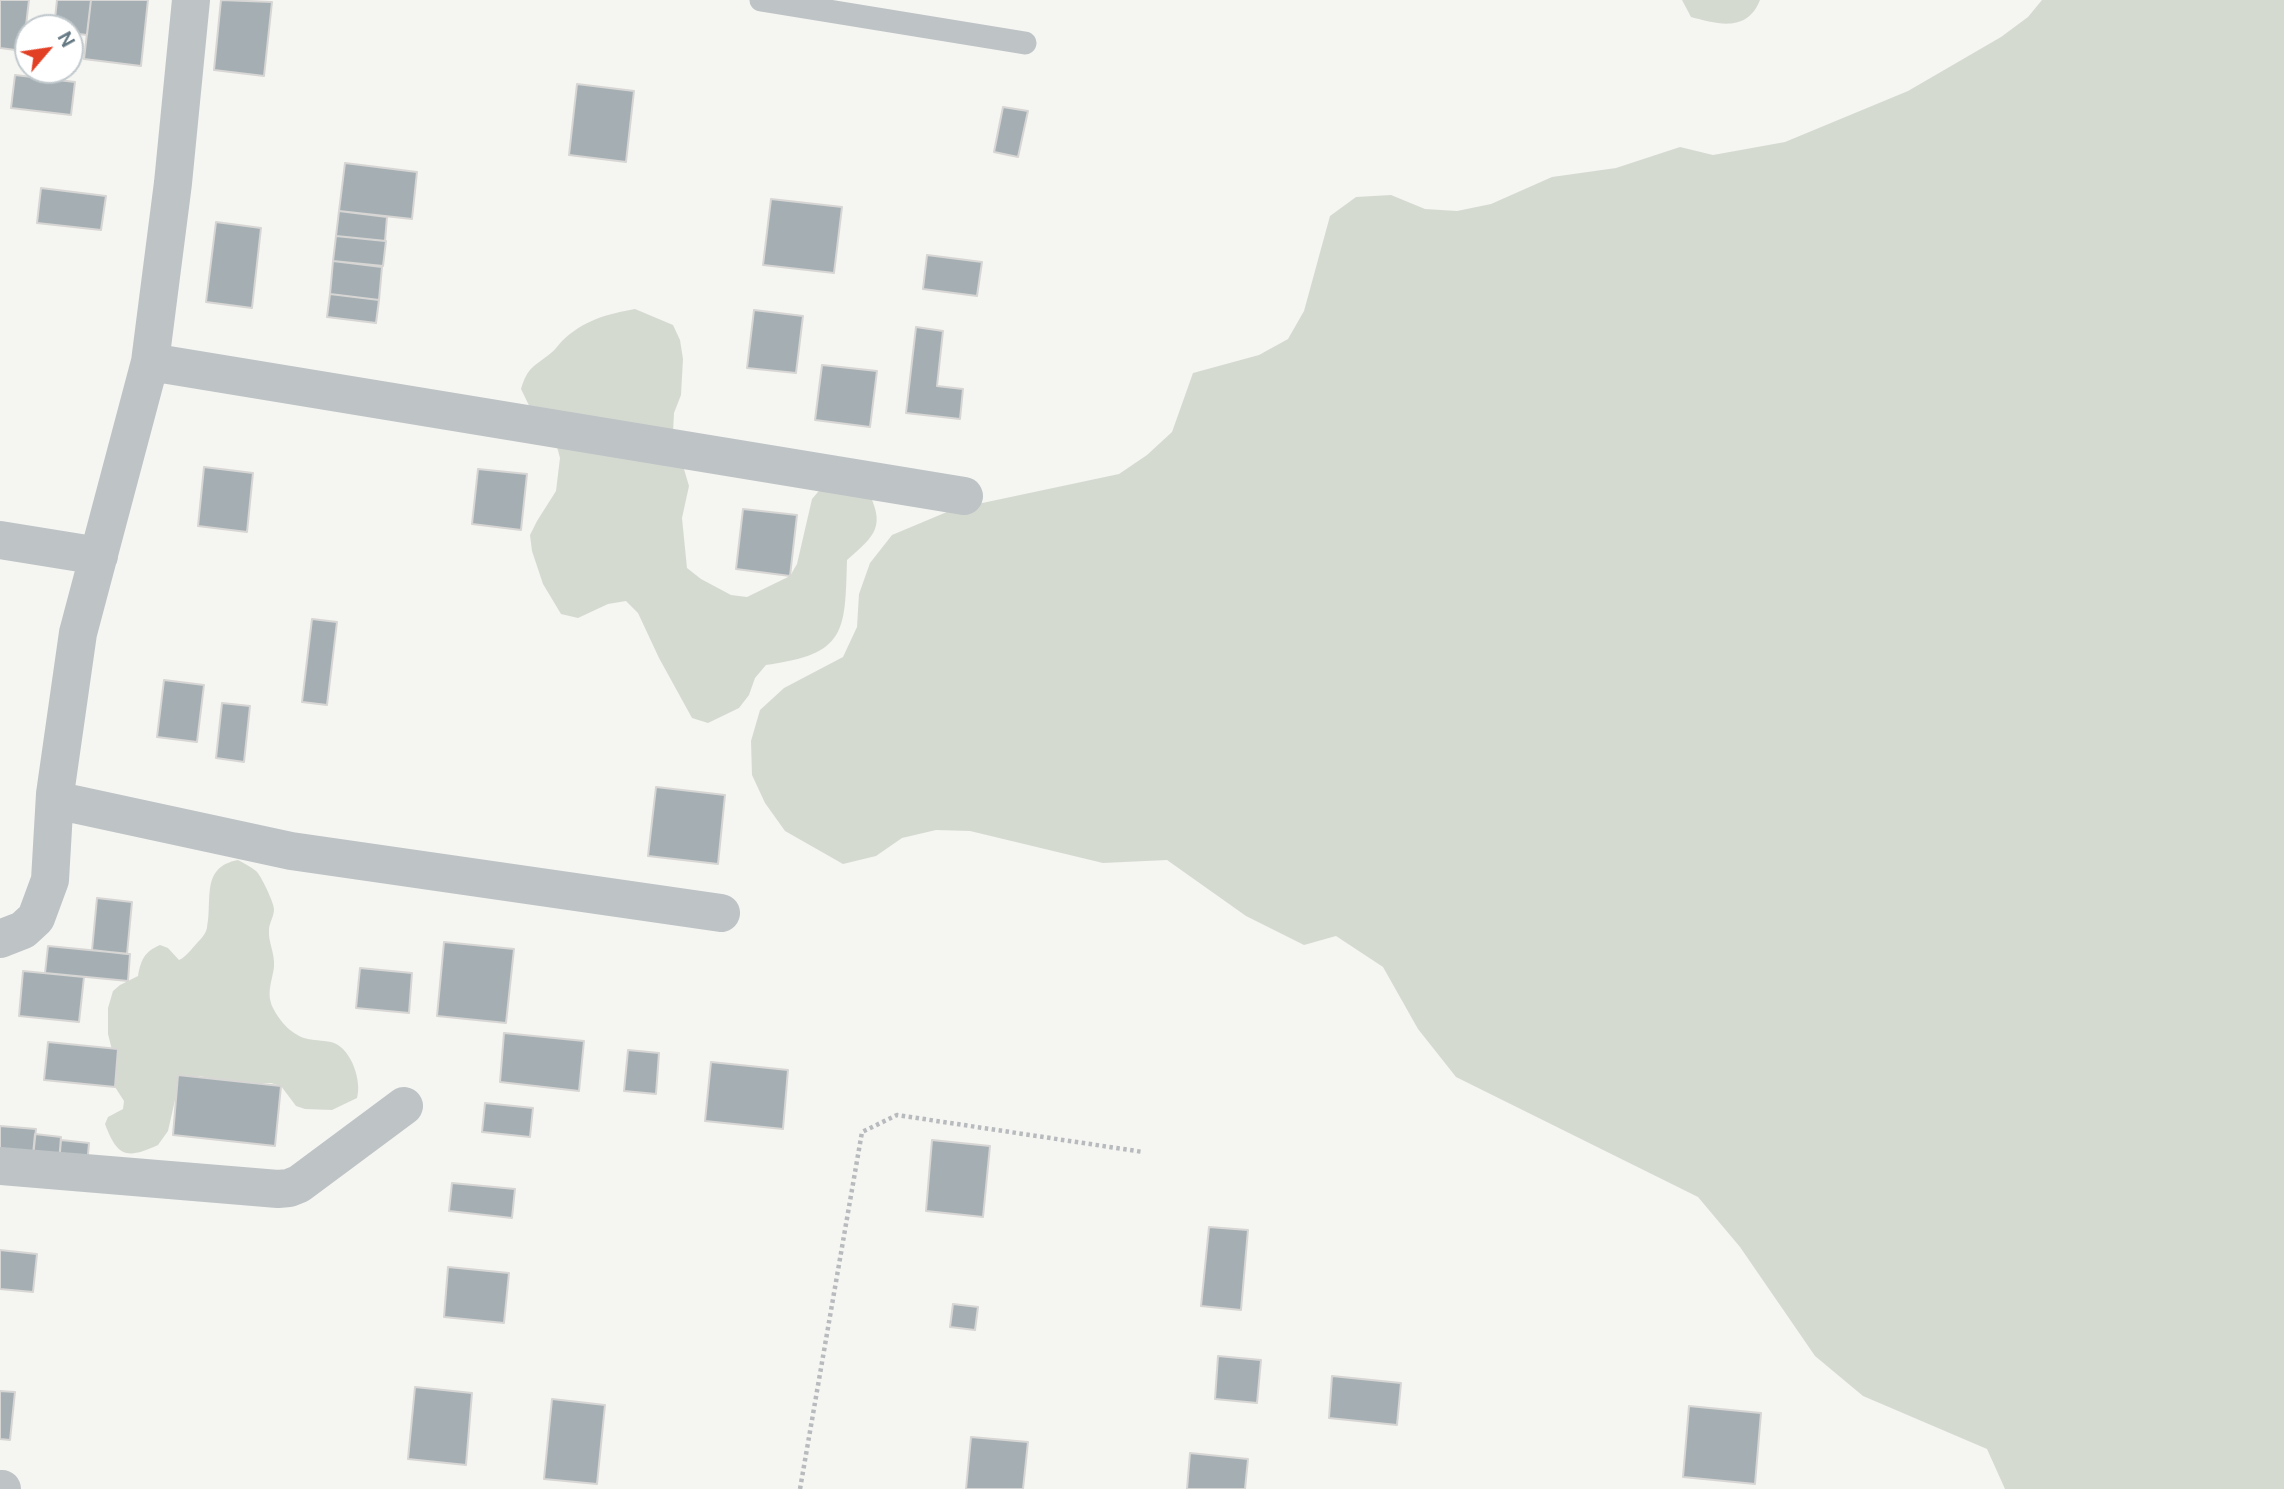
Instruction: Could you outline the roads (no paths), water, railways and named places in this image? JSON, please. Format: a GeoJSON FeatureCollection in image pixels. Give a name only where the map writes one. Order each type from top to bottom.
{"type":"FeatureCollection","features":[{"type":"Feature","properties":{"kind":"street"},"geometry":{"type":"LineString","coordinates":[[0,939],[23,930],[40,912],[50,880],[55,800],[78,634],[150,362],[173,183],[191,0]]}},
{"type":"Feature","properties":{"kind":"street"},"geometry":{"type":"LineString","coordinates":[[150,362],[964,496]]}},
{"type":"Feature","properties":{"kind":"street"},"geometry":{"type":"LineString","coordinates":[[0,540],[99,556]]}},
{"type":"Feature","properties":{"kind":"street"},"geometry":{"type":"LineString","coordinates":[[55,800],[291,851],[721,913]]}},
{"type":"Feature","properties":{"kind":"street"},"geometry":{"type":"LineString","coordinates":[[0,1166],[289,1188],[299,1184],[404,1106]]}},
{"type":"Feature","properties":{"kind":"lane"},"geometry":{"type":"LineString","coordinates":[[761,0],[1025,43]]}}]}
